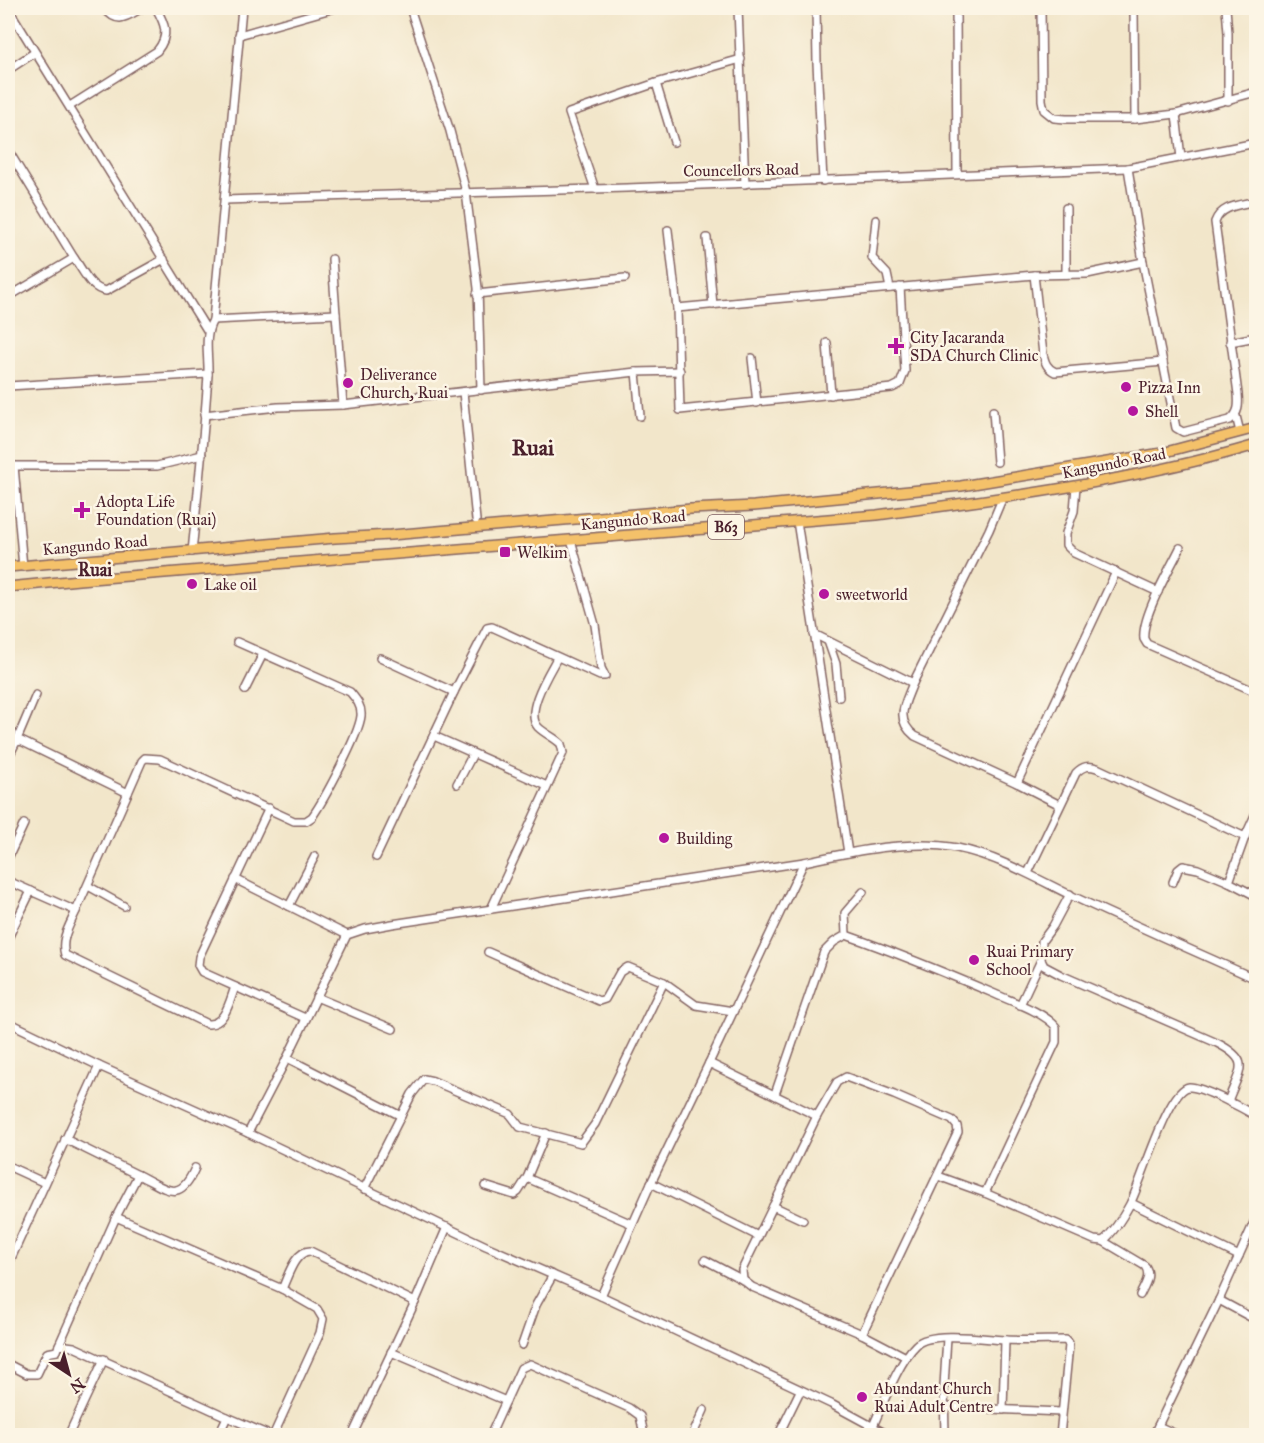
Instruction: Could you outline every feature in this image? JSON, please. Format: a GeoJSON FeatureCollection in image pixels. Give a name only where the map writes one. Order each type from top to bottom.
{"type":"FeatureCollection","features":[{"type":"Feature","properties":{"kind":"highway","name":"Kangundo Road"},"geometry":{"type":"LineString","coordinates":[[8,567],[335,538],[691,509],[754,506],[961,486],[1167,452],[1257,428]]}},
{"type":"Feature","properties":{"kind":"highway"},"geometry":{"type":"LineString","coordinates":[[1210,440],[1213,457]]}},
{"type":"Feature","properties":{"kind":"highway","name":"Kangundo Road"},"geometry":{"type":"LineString","coordinates":[[8,587],[877,515],[1002,499],[1076,486],[1171,467],[1257,446]]}},
{"type":"Feature","properties":{"kind":"highway"},"geometry":{"type":"LineString","coordinates":[[1167,452],[1171,467]]}},
{"type":"Feature","properties":{"kind":"street"},"geometry":{"type":"LineString","coordinates":[[8,8],[207,330],[208,374],[192,552]]}},
{"type":"Feature","properties":{"kind":"street"},"geometry":{"type":"LineString","coordinates":[[104,8],[116,18],[124,18],[142,8]]}},
{"type":"Feature","properties":{"kind":"street"},"geometry":{"type":"LineString","coordinates":[[70,106],[157,51],[165,41],[165,28],[156,8]]}},
{"type":"Feature","properties":{"kind":"street"},"geometry":{"type":"LineString","coordinates":[[207,330],[213,320],[242,8]]}},
{"type":"Feature","properties":{"kind":"street"},"geometry":{"type":"LineString","coordinates":[[239,36],[335,8]]}},
{"type":"Feature","properties":{"kind":"street"},"geometry":{"type":"LineString","coordinates":[[410,8],[450,131],[466,192],[477,294],[481,390]]}},
{"type":"Feature","properties":{"kind":"street"},"geometry":{"type":"LineString","coordinates":[[738,8],[745,184]]}},
{"type":"Feature","properties":{"kind":"street"},"geometry":{"type":"LineString","coordinates":[[816,8],[823,181]]}},
{"type":"Feature","properties":{"kind":"street"},"geometry":{"type":"LineString","coordinates":[[956,8],[957,173]]}},
{"type":"Feature","properties":{"kind":"street"},"geometry":{"type":"LineString","coordinates":[[1041,8],[1042,100],[1044,110],[1054,118],[1135,119],[1176,114],[1257,93]]}},
{"type":"Feature","properties":{"kind":"street"},"geometry":{"type":"LineString","coordinates":[[1134,8],[1135,119]]}},
{"type":"Feature","properties":{"kind":"street"},"geometry":{"type":"LineString","coordinates":[[1226,8],[1228,101]]}},
{"type":"Feature","properties":{"kind":"street"},"geometry":{"type":"LineString","coordinates":[[8,70],[34,53]]}},
{"type":"Feature","properties":{"kind":"street"},"geometry":{"type":"LineString","coordinates":[[595,189],[570,113],[656,83],[741,59]]}},
{"type":"Feature","properties":{"kind":"street"},"geometry":{"type":"LineString","coordinates":[[656,83],[674,142]]}},
{"type":"Feature","properties":{"kind":"street"},"geometry":{"type":"LineString","coordinates":[[1176,114],[1180,158]]}},
{"type":"Feature","properties":{"kind":"street","name":"Councellors Road"},"geometry":{"type":"LineString","coordinates":[[225,200],[745,184],[957,173],[1128,168],[1257,143]]}},
{"type":"Feature","properties":{"kind":"street"},"geometry":{"type":"LineString","coordinates":[[8,150],[74,258],[98,290],[106,291],[164,258]]}},
{"type":"Feature","properties":{"kind":"street"},"geometry":{"type":"LineString","coordinates":[[1128,168],[1143,262],[1175,424],[1179,431],[1183,432],[1215,425],[1236,416]]}},
{"type":"Feature","properties":{"kind":"street"},"geometry":{"type":"LineString","coordinates":[[1240,432],[1236,416],[1239,405],[1215,222],[1217,216],[1228,207],[1257,201]]}},
{"type":"Feature","properties":{"kind":"street"},"geometry":{"type":"LineString","coordinates":[[1066,208],[1066,274]]}},
{"type":"Feature","properties":{"kind":"street"},"geometry":{"type":"LineString","coordinates":[[876,220],[872,258],[886,271],[890,288]]}},
{"type":"Feature","properties":{"kind":"street"},"geometry":{"type":"LineString","coordinates":[[668,230],[677,308],[680,410],[892,388],[900,384],[905,371],[900,287]]}},
{"type":"Feature","properties":{"kind":"street"},"geometry":{"type":"LineString","coordinates":[[707,238],[713,305]]}},
{"type":"Feature","properties":{"kind":"street"},"geometry":{"type":"LineString","coordinates":[[8,297],[74,258]]}},
{"type":"Feature","properties":{"kind":"street"},"geometry":{"type":"LineString","coordinates":[[332,259],[343,405]]}},
{"type":"Feature","properties":{"kind":"street"},"geometry":{"type":"LineString","coordinates":[[677,308],[1034,275],[1087,274],[1143,262]]}},
{"type":"Feature","properties":{"kind":"street"},"geometry":{"type":"LineString","coordinates":[[1034,275],[1042,354],[1045,364],[1050,369],[1055,372],[1163,362]]}},
{"type":"Feature","properties":{"kind":"street"},"geometry":{"type":"LineString","coordinates":[[477,294],[624,278]]}},
{"type":"Feature","properties":{"kind":"street"},"geometry":{"type":"LineString","coordinates":[[213,320],[336,314]]}},
{"type":"Feature","properties":{"kind":"street"},"geometry":{"type":"LineString","coordinates":[[1230,342],[1257,337]]}},
{"type":"Feature","properties":{"kind":"street"},"geometry":{"type":"LineString","coordinates":[[826,343],[831,395]]}},
{"type":"Feature","properties":{"kind":"street"},"geometry":{"type":"LineString","coordinates":[[752,358],[757,403]]}},
{"type":"Feature","properties":{"kind":"street"},"geometry":{"type":"LineString","coordinates":[[204,415],[278,407],[343,405],[636,372],[680,370]]}},
{"type":"Feature","properties":{"kind":"street"},"geometry":{"type":"LineString","coordinates":[[636,372],[640,416]]}},
{"type":"Feature","properties":{"kind":"street"},"geometry":{"type":"LineString","coordinates":[[8,386],[208,374]]}},
{"type":"Feature","properties":{"kind":"street"},"geometry":{"type":"LineString","coordinates":[[463,392],[476,520]]}},
{"type":"Feature","properties":{"kind":"street"},"geometry":{"type":"LineString","coordinates":[[993,411],[997,462]]}},
{"type":"Feature","properties":{"kind":"street"},"geometry":{"type":"LineString","coordinates":[[22,567],[11,466],[157,466],[202,455]]}},
{"type":"Feature","properties":{"kind":"street"},"geometry":{"type":"LineString","coordinates":[[1076,486],[1074,511],[1066,533],[1066,545],[1074,552],[1158,592]]}},
{"type":"Feature","properties":{"kind":"street"},"geometry":{"type":"LineString","coordinates":[[1002,499],[913,683],[902,718],[904,726],[915,736],[1060,805]]}},
{"type":"Feature","properties":{"kind":"street"},"geometry":{"type":"LineString","coordinates":[[797,521],[848,853]]}},
{"type":"Feature","properties":{"kind":"street"},"geometry":{"type":"LineString","coordinates":[[376,857],[454,692],[488,627],[557,658],[605,676],[601,668],[595,626],[571,540]]}},
{"type":"Feature","properties":{"kind":"street"},"geometry":{"type":"LineString","coordinates":[[1180,548],[1158,592],[1143,632],[1144,639],[1147,644],[1257,692]]}},
{"type":"Feature","properties":{"kind":"street"},"geometry":{"type":"LineString","coordinates":[[1017,783],[1116,572]]}},
{"type":"Feature","properties":{"kind":"street"},"geometry":{"type":"LineString","coordinates":[[814,634],[913,683]]}},
{"type":"Feature","properties":{"kind":"street"},"geometry":{"type":"LineString","coordinates":[[828,641],[836,664],[839,697]]}},
{"type":"Feature","properties":{"kind":"street"},"geometry":{"type":"LineString","coordinates":[[235,987],[219,1021],[207,1024],[65,955],[63,947],[64,939],[142,761],[150,757],[160,759],[300,822],[312,817],[340,767],[359,723],[360,711],[357,700],[350,692],[237,642]]}},
{"type":"Feature","properties":{"kind":"street"},"geometry":{"type":"LineString","coordinates":[[245,690],[263,654]]}},
{"type":"Feature","properties":{"kind":"street"},"geometry":{"type":"LineString","coordinates":[[380,658],[454,692]]}},
{"type":"Feature","properties":{"kind":"street"},"geometry":{"type":"LineString","coordinates":[[491,909],[563,753],[563,747],[558,740],[537,727],[533,714],[557,658]]}},
{"type":"Feature","properties":{"kind":"street"},"geometry":{"type":"LineString","coordinates":[[8,758],[36,695]]}},
{"type":"Feature","properties":{"kind":"street"},"geometry":{"type":"LineString","coordinates":[[434,736],[547,786]]}},
{"type":"Feature","properties":{"kind":"street"},"geometry":{"type":"LineString","coordinates":[[16,742],[21,741],[128,793]]}},
{"type":"Feature","properties":{"kind":"street"},"geometry":{"type":"LineString","coordinates":[[457,784],[473,754]]}},
{"type":"Feature","properties":{"kind":"street"},"geometry":{"type":"LineString","coordinates":[[1028,873],[1076,773],[1090,765],[1245,837]]}},
{"type":"Feature","properties":{"kind":"street"},"geometry":{"type":"LineString","coordinates":[[268,808],[197,962],[202,972],[305,1018]]}},
{"type":"Feature","properties":{"kind":"street"},"geometry":{"type":"LineString","coordinates":[[1229,882],[1245,837],[1257,813]]}},
{"type":"Feature","properties":{"kind":"street"},"geometry":{"type":"LineString","coordinates":[[8,858],[24,824]]}},
{"type":"Feature","properties":{"kind":"street"},"geometry":{"type":"LineString","coordinates":[[235,879],[347,935],[365,929],[804,862],[848,853],[909,846],[957,848],[989,857],[1028,873],[1257,979]]}},
{"type":"Feature","properties":{"kind":"street"},"geometry":{"type":"LineString","coordinates":[[289,906],[315,856]]}},
{"type":"Feature","properties":{"kind":"street"},"geometry":{"type":"LineString","coordinates":[[601,1296],[651,1183],[804,862]]}},
{"type":"Feature","properties":{"kind":"street"},"geometry":{"type":"LineString","coordinates":[[1173,882],[1178,870],[1183,866],[1198,869],[1257,897]]}},
{"type":"Feature","properties":{"kind":"street"},"geometry":{"type":"LineString","coordinates":[[8,881],[76,911]]}},
{"type":"Feature","properties":{"kind":"street"},"geometry":{"type":"LineString","coordinates":[[88,886],[124,906]]}},
{"type":"Feature","properties":{"kind":"street"},"geometry":{"type":"LineString","coordinates":[[8,938],[32,891]]}},
{"type":"Feature","properties":{"kind":"street"},"geometry":{"type":"LineString","coordinates":[[846,935],[845,913],[863,892]]}},
{"type":"Feature","properties":{"kind":"street"},"geometry":{"type":"LineString","coordinates":[[1020,1005],[1041,960],[1042,941],[1070,894]]}},
{"type":"Feature","properties":{"kind":"street"},"geometry":{"type":"LineString","coordinates":[[248,1133],[347,935]]}},
{"type":"Feature","properties":{"kind":"street"},"geometry":{"type":"LineString","coordinates":[[846,935],[948,974],[1020,1005],[1052,1022],[1057,1032],[1056,1042],[986,1193]]}},
{"type":"Feature","properties":{"kind":"street"},"geometry":{"type":"LineString","coordinates":[[776,1094],[824,952],[846,935]]}},
{"type":"Feature","properties":{"kind":"street"},"geometry":{"type":"LineString","coordinates":[[488,952],[599,1001],[605,999],[620,972],[628,967],[664,982],[696,1005],[733,1011]]}},
{"type":"Feature","properties":{"kind":"street"},"geometry":{"type":"LineString","coordinates":[[1041,960],[1049,969],[1235,1053],[1239,1058],[1240,1071],[1228,1101]]}},
{"type":"Feature","properties":{"kind":"street"},"geometry":{"type":"LineString","coordinates":[[364,1189],[412,1094],[424,1079],[434,1081],[510,1114],[520,1127],[581,1143],[589,1134],[664,982]]}},
{"type":"Feature","properties":{"kind":"street"},"geometry":{"type":"LineString","coordinates":[[316,997],[393,1029]]}},
{"type":"Feature","properties":{"kind":"street"},"geometry":{"type":"LineString","coordinates":[[8,1022],[364,1189],[601,1296],[831,1404],[890,1436]]}},
{"type":"Feature","properties":{"kind":"street"},"geometry":{"type":"LineString","coordinates":[[287,1058],[401,1116]]}},
{"type":"Feature","properties":{"kind":"street"},"geometry":{"type":"LineString","coordinates":[[709,1063],[817,1116]]}},
{"type":"Feature","properties":{"kind":"street"},"geometry":{"type":"LineString","coordinates":[[8,1265],[99,1066]]}},
{"type":"Feature","properties":{"kind":"street"},"geometry":{"type":"LineString","coordinates":[[743,1280],[742,1270],[758,1236],[817,1116],[837,1082],[846,1077],[952,1120],[958,1132],[862,1334]]}},
{"type":"Feature","properties":{"kind":"street"},"geometry":{"type":"LineString","coordinates":[[1103,1241],[1111,1235],[1131,1203],[1171,1103],[1178,1094],[1190,1087],[1228,1101],[1257,1116]]}},
{"type":"Feature","properties":{"kind":"street"},"geometry":{"type":"LineString","coordinates":[[485,1186],[514,1195],[518,1192],[527,1178],[546,1133]]}},
{"type":"Feature","properties":{"kind":"street"},"geometry":{"type":"LineString","coordinates":[[65,1139],[172,1191],[179,1190],[188,1182],[195,1168]]}},
{"type":"Feature","properties":{"kind":"street"},"geometry":{"type":"LineString","coordinates":[[8,1166],[45,1183]]}},
{"type":"Feature","properties":{"kind":"street"},"geometry":{"type":"LineString","coordinates":[[8,1364],[27,1374],[37,1374],[47,1353],[57,1351],[116,1217],[138,1175]]}},
{"type":"Feature","properties":{"kind":"street"},"geometry":{"type":"LineString","coordinates":[[938,1176],[986,1193],[1094,1240],[1103,1241],[1148,1270],[1149,1274],[1140,1295]]}},
{"type":"Feature","properties":{"kind":"street"},"geometry":{"type":"LineString","coordinates":[[527,1178],[632,1224]]}},
{"type":"Feature","properties":{"kind":"street"},"geometry":{"type":"LineString","coordinates":[[651,1183],[758,1236]]}},
{"type":"Feature","properties":{"kind":"street"},"geometry":{"type":"LineString","coordinates":[[1131,1203],[1239,1256]]}},
{"type":"Feature","properties":{"kind":"street"},"geometry":{"type":"LineString","coordinates":[[773,1206],[804,1220]]}},
{"type":"Feature","properties":{"kind":"street"},"geometry":{"type":"LineString","coordinates":[[59,1345],[74,1347],[104,1359],[272,1436],[320,1333],[323,1319],[317,1309],[282,1289],[116,1217]]}},
{"type":"Feature","properties":{"kind":"street"},"geometry":{"type":"LineString","coordinates":[[1153,1436],[1220,1300],[1257,1218]]}},
{"type":"Feature","properties":{"kind":"street"},"geometry":{"type":"LineString","coordinates":[[352,1436],[415,1302],[447,1227]]}},
{"type":"Feature","properties":{"kind":"street"},"geometry":{"type":"LineString","coordinates":[[282,1289],[299,1255],[310,1251],[415,1302]]}},
{"type":"Feature","properties":{"kind":"street"},"geometry":{"type":"LineString","coordinates":[[705,1260],[752,1287],[862,1334],[906,1357]]}},
{"type":"Feature","properties":{"kind":"street"},"geometry":{"type":"LineString","coordinates":[[522,1345],[536,1305],[553,1275]]}},
{"type":"Feature","properties":{"kind":"street"},"geometry":{"type":"LineString","coordinates":[[1220,1300],[1257,1320]]}},
{"type":"Feature","properties":{"kind":"street"},"geometry":{"type":"LineString","coordinates":[[945,1436],[947,1338]]}},
{"type":"Feature","properties":{"kind":"street"},"geometry":{"type":"LineString","coordinates":[[873,1426],[906,1357],[922,1340],[989,1338],[1068,1342],[1060,1436]]}},
{"type":"Feature","properties":{"kind":"street"},"geometry":{"type":"LineString","coordinates":[[1003,1410],[1005,1340]]}},
{"type":"Feature","properties":{"kind":"street"},"geometry":{"type":"LineString","coordinates":[[392,1352],[506,1401]]}},
{"type":"Feature","properties":{"kind":"street"},"geometry":{"type":"LineString","coordinates":[[68,1436],[104,1359]]}},
{"type":"Feature","properties":{"kind":"street"},"geometry":{"type":"LineString","coordinates":[[490,1436],[521,1368],[530,1364],[629,1408],[640,1416],[643,1430],[640,1436]]}},
{"type":"Feature","properties":{"kind":"street"},"geometry":{"type":"LineString","coordinates":[[778,1436],[800,1391]]}},
{"type":"Feature","properties":{"kind":"street"},"geometry":{"type":"LineString","coordinates":[[944,1407],[1061,1412]]}},
{"type":"Feature","properties":{"kind":"street"},"geometry":{"type":"LineString","coordinates":[[692,1436],[704,1410]]}},
{"type":"Feature","properties":{"kind":"street"},"geometry":{"type":"LineString","coordinates":[[218,1436],[227,1417]]}},
{"type":"Feature","properties":{"kind":"street"},"geometry":{"type":"LineString","coordinates":[[1158,1426],[1180,1436]]}},
{"type":"Feature","properties":{"kind":"place","name":"City Jacaranda SDA Church Clinic"},"geometry":{"type":"Point","coordinates":[896,346]}},
{"type":"Feature","properties":{"kind":"place","name":"Deliverance Church, Ruai"},"geometry":{"type":"Point","coordinates":[348,383]}},
{"type":"Feature","properties":{"kind":"place","name":"Pizza Inn"},"geometry":{"type":"Point","coordinates":[1126,387]}},
{"type":"Feature","properties":{"kind":"place","name":"Shell"},"geometry":{"type":"Point","coordinates":[1133,411]}},
{"type":"Feature","properties":{"kind":"place","name":"Adopta Life Foundation (Ruai)"},"geometry":{"type":"Point","coordinates":[82,510]}},
{"type":"Feature","properties":{"kind":"place","name":"Welkim"},"geometry":{"type":"Point","coordinates":[505,552]}},
{"type":"Feature","properties":{"kind":"place","name":"Lake oil"},"geometry":{"type":"Point","coordinates":[192,584]}},
{"type":"Feature","properties":{"kind":"place","name":"sweetworld"},"geometry":{"type":"Point","coordinates":[824,594]}},
{"type":"Feature","properties":{"kind":"place","name":"Building"},"geometry":{"type":"Point","coordinates":[664,838]}},
{"type":"Feature","properties":{"kind":"place","name":"Ruai Primary School"},"geometry":{"type":"Point","coordinates":[974,960]}},
{"type":"Feature","properties":{"kind":"place","name":"Abundant Church Ruai Adult Centre"},"geometry":{"type":"Point","coordinates":[862,1397]}},
{"type":"Feature","properties":{"kind":"district","name":"Ruai"},"geometry":{"type":"Point","coordinates":[533,447]}},
{"type":"Feature","properties":{"kind":"district","name":"Ruai"},"geometry":{"type":"Point","coordinates":[95,570]}}]}
